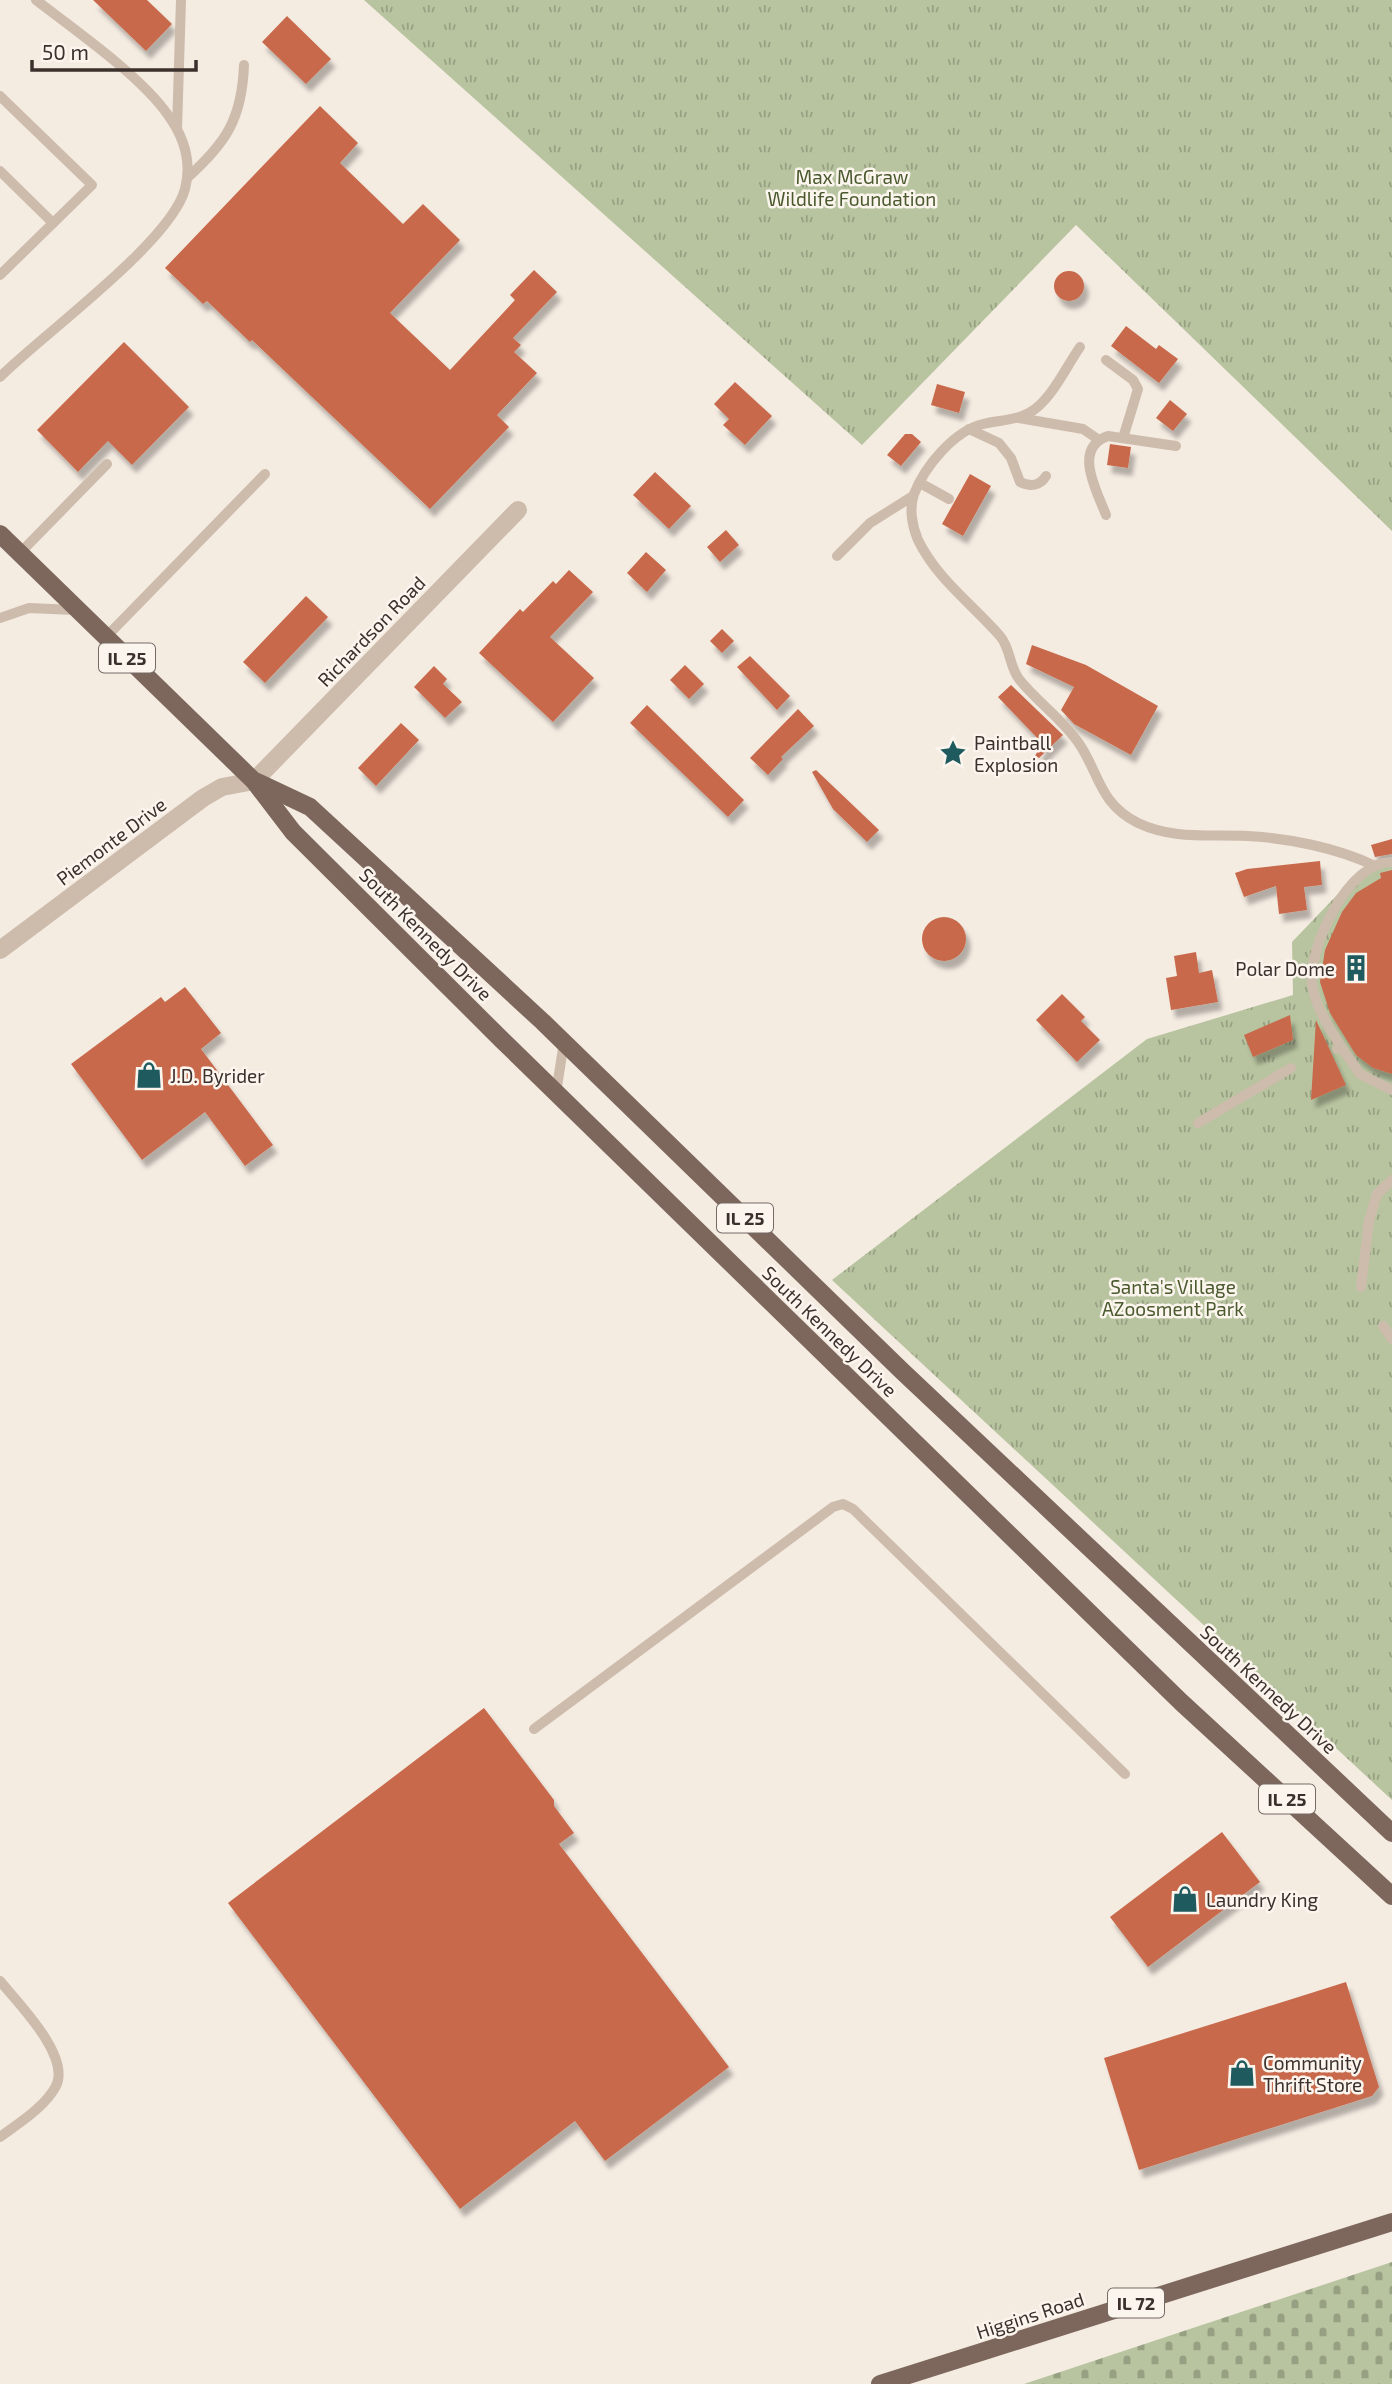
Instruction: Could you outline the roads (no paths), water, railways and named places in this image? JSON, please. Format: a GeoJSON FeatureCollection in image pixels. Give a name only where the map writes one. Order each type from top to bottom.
{"type":"FeatureCollection","features":[{"type":"Feature","properties":{"kind":"main road","name":"South Kennedy Drive"},"geometry":{"type":"LineString","coordinates":[[0,534],[254,781],[293,832],[556,1093],[1181,1702],[1392,1896]]}},
{"type":"Feature","properties":{"kind":"main road","name":"South Kennedy Drive"},"geometry":{"type":"LineString","coordinates":[[254,781],[310,807],[564,1042],[912,1380],[1392,1833]]}},
{"type":"Feature","properties":{"kind":"main road","name":"Higgins Road"},"geometry":{"type":"LineString","coordinates":[[880,2384],[1392,2222]]}},
{"type":"Feature","properties":{"kind":"street","name":"Richardson Road"},"geometry":{"type":"LineString","coordinates":[[254,781],[518,510]]}},
{"type":"Feature","properties":{"kind":"street","name":"Piemonte Drive"},"geometry":{"type":"LineString","coordinates":[[0,950],[203,798],[222,787],[254,781]]}},
{"type":"Feature","properties":{"kind":"lane"},"geometry":{"type":"LineString","coordinates":[[0,377],[128,264],[163,227],[180,201],[187,178],[186,152],[177,128],[167,113],[138,82],[36,0]]}},
{"type":"Feature","properties":{"kind":"lane"},"geometry":{"type":"LineString","coordinates":[[177,128],[181,0]]}},
{"type":"Feature","properties":{"kind":"lane"},"geometry":{"type":"LineString","coordinates":[[187,178],[218,147],[235,120],[243,92],[244,65]]}},
{"type":"Feature","properties":{"kind":"lane"},"geometry":{"type":"LineString","coordinates":[[0,96],[92,185],[0,275]]}},
{"type":"Feature","properties":{"kind":"lane"},"geometry":{"type":"LineString","coordinates":[[0,171],[53,223]]}},
{"type":"Feature","properties":{"kind":"lane"},"geometry":{"type":"LineString","coordinates":[[838,556],[870,523],[913,496],[949,445],[969,429],[1017,418],[1040,404],[1080,347]]}},
{"type":"Feature","properties":{"kind":"lane"},"geometry":{"type":"LineString","coordinates":[[1106,360],[1133,380],[1138,389],[1123,438]]}},
{"type":"Feature","properties":{"kind":"lane"},"geometry":{"type":"LineString","coordinates":[[1017,418],[1083,429],[1099,440]]}},
{"type":"Feature","properties":{"kind":"lane"},"geometry":{"type":"LineString","coordinates":[[969,429],[999,443],[1011,458],[1020,482],[1037,484],[1046,476]]}},
{"type":"Feature","properties":{"kind":"lane"},"geometry":{"type":"LineString","coordinates":[[1106,515],[1088,461],[1099,440],[1108,436],[1176,446]]}},
{"type":"Feature","properties":{"kind":"lane"},"geometry":{"type":"LineString","coordinates":[[19,553],[107,464]]}},
{"type":"Feature","properties":{"kind":"lane"},"geometry":{"type":"LineString","coordinates":[[106,637],[265,474]]}},
{"type":"Feature","properties":{"kind":"lane"},"geometry":{"type":"LineString","coordinates":[[920,483],[950,499]]}},
{"type":"Feature","properties":{"kind":"lane"},"geometry":{"type":"LineString","coordinates":[[913,496],[914,527],[923,548],[963,600],[1000,636],[1007,646],[1018,677],[1080,745],[1099,788],[1119,810],[1138,823],[1172,835],[1271,838],[1353,856],[1375,866]]}},
{"type":"Feature","properties":{"kind":"lane"},"geometry":{"type":"LineString","coordinates":[[0,618],[29,607],[53,607],[79,612]]}},
{"type":"Feature","properties":{"kind":"lane"},"geometry":{"type":"LineString","coordinates":[[1392,862],[1380,862],[1356,877],[1317,943],[1312,982],[1319,1011],[1338,1048],[1360,1074],[1392,1090]]}},
{"type":"Feature","properties":{"kind":"lane"},"geometry":{"type":"LineString","coordinates":[[556,1093],[564,1042]]}},
{"type":"Feature","properties":{"kind":"lane"},"geometry":{"type":"LineString","coordinates":[[1198,1123],[1291,1068]]}},
{"type":"Feature","properties":{"kind":"lane"},"geometry":{"type":"LineString","coordinates":[[1361,1287],[1374,1203],[1377,1194],[1392,1180]]}},
{"type":"Feature","properties":{"kind":"lane"},"geometry":{"type":"LineString","coordinates":[[1383,1326],[1392,1339]]}},
{"type":"Feature","properties":{"kind":"lane"},"geometry":{"type":"LineString","coordinates":[[534,1729],[833,1507],[843,1504],[853,1508],[1125,1774]]}},
{"type":"Feature","properties":{"kind":"lane"},"geometry":{"type":"LineString","coordinates":[[0,1980],[51,2047],[60,2068],[56,2086],[35,2110],[0,2137]]}},
{"type":"Feature","properties":{"kind":"place","name":"Paintball Explosion"},"geometry":{"type":"Point","coordinates":[953,753]}},
{"type":"Feature","properties":{"kind":"place","name":"Polar Dome"},"geometry":{"type":"Point","coordinates":[1356,968]}},
{"type":"Feature","properties":{"kind":"place","name":"J.D. Byrider"},"geometry":{"type":"Point","coordinates":[149,1075]}},
{"type":"Feature","properties":{"kind":"place","name":"Laundry King"},"geometry":{"type":"Point","coordinates":[1185,1899]}},
{"type":"Feature","properties":{"kind":"place","name":"Community Thrift Store"},"geometry":{"type":"Point","coordinates":[1242,2073]}},
{"type":"Feature","properties":{"kind":"park label","name":"Max McGraw Wildlife Foundation"},"geometry":{"type":"Point","coordinates":[852,187]}},
{"type":"Feature","properties":{"kind":"park label","name":"Santa's Village AZoosment Park"},"geometry":{"type":"Point","coordinates":[1173,1297]}}]}
